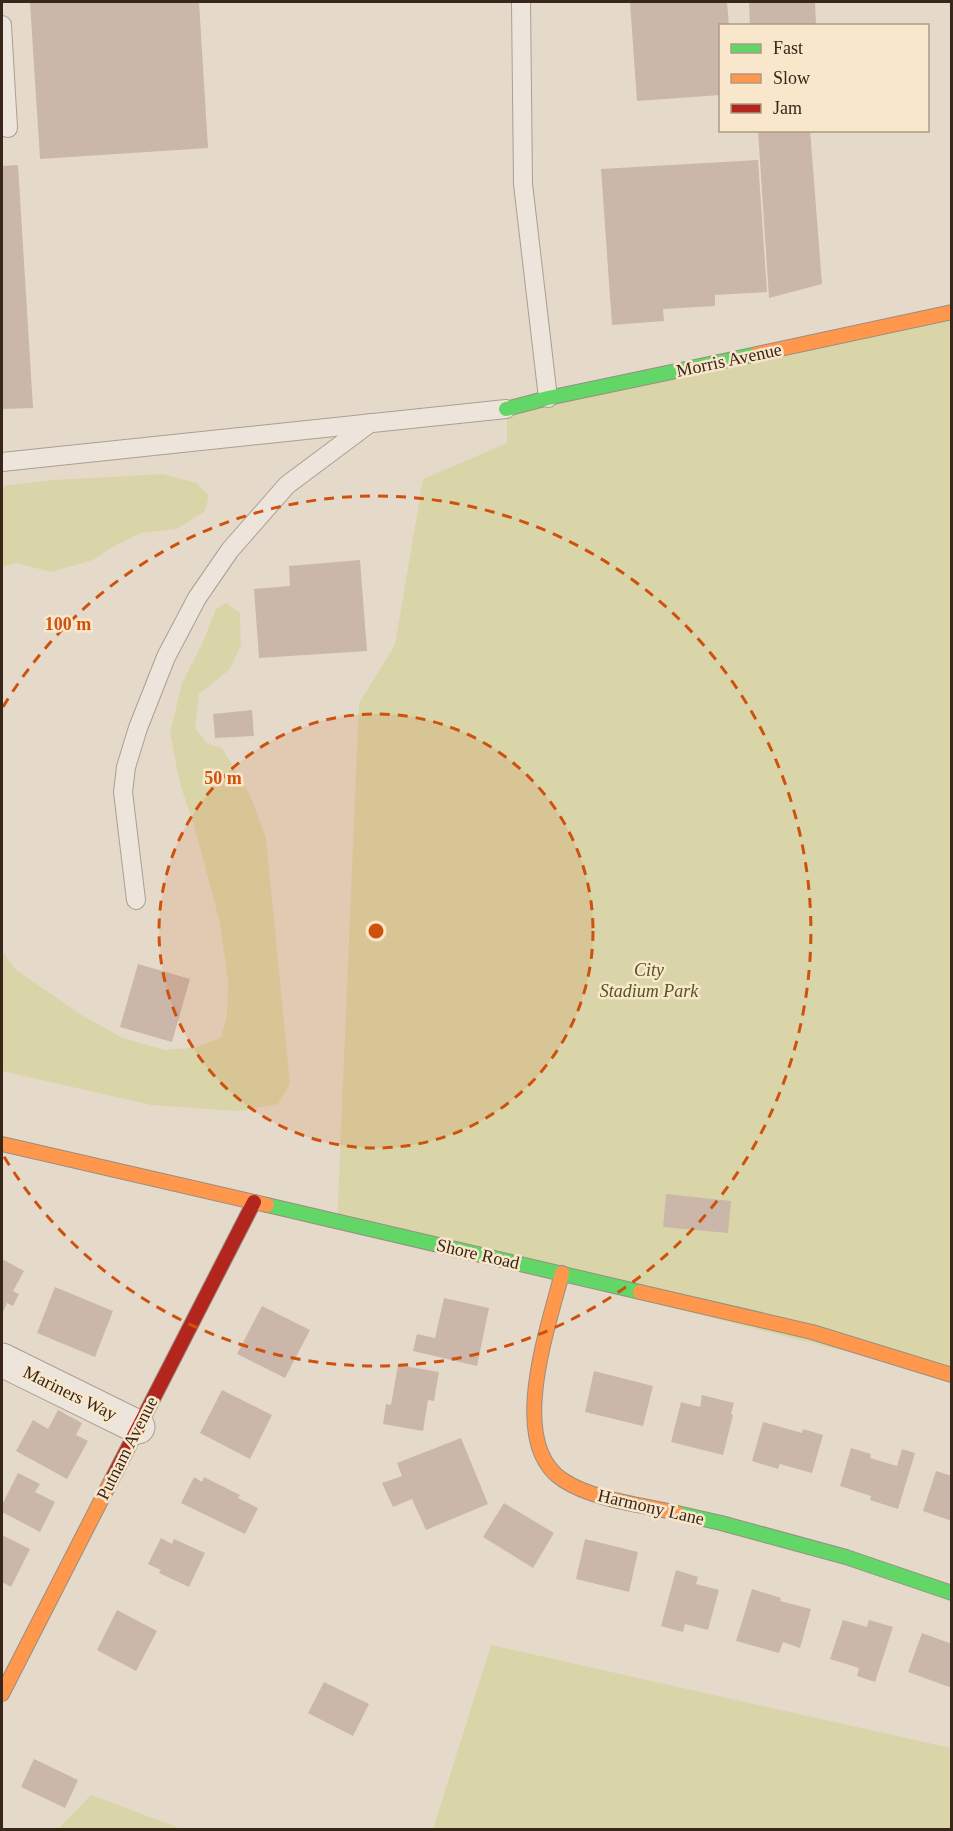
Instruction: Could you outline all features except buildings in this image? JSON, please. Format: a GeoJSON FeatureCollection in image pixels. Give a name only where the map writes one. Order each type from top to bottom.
{"type":"FeatureCollection","features":[{"type":"Feature","properties":{"kind":"street","name":"Morris Avenue"},"geometry":{"type":"LineString","coordinates":[[506,408],[951,312]]}},
{"type":"Feature","properties":{"kind":"street","name":"Shore Road"},"geometry":{"type":"LineString","coordinates":[[2,1144],[813,1332],[951,1375]]}},
{"type":"Feature","properties":{"kind":"street","name":"Putnam Avenue"},"geometry":{"type":"LineString","coordinates":[[2,1694],[254,1202]]}},
{"type":"Feature","properties":{"kind":"street","name":"Harmony Lane"},"geometry":{"type":"LineString","coordinates":[[562,1273],[535,1389],[533,1432],[542,1459],[555,1474],[572,1486],[592,1494],[721,1522],[846,1557],[951,1593]]}},
{"type":"Feature","properties":{"kind":"street","name":"Mariners Way"},"geometry":{"type":"LineString","coordinates":[[2,1360],[138,1427]]}},
{"type":"Feature","properties":{"kind":"lane"},"geometry":{"type":"LineString","coordinates":[[521,2],[524,184],[548,398]]}},
{"type":"Feature","properties":{"kind":"lane"},"geometry":{"type":"LineString","coordinates":[[2,25],[8,128]]}},
{"type":"Feature","properties":{"kind":"lane"},"geometry":{"type":"LineString","coordinates":[[2,462],[506,408]]}},
{"type":"Feature","properties":{"kind":"lane"},"geometry":{"type":"LineString","coordinates":[[136,900],[123,792],[126,767],[138,728],[166,657],[197,598],[230,550],[287,485],[370,423]]}},
{"type":"Feature","properties":{"kind":"green space","name":"City Stadium Park"},"geometry":{"type":"Polygon","coordinates":[[[951,305],[951,1378],[337,1224],[359,703],[395,645],[423,479],[507,443],[507,412],[951,305]]]}},
{"type":"Feature","properties":{"kind":"green space"},"geometry":{"type":"Polygon","coordinates":[[[163,474],[197,483],[209,496],[205,511],[177,529],[141,533],[93,560],[51,572],[16,563],[2,567],[2,486],[53,480],[163,474]]]}},
{"type":"Feature","properties":{"kind":"green space"},"geometry":{"type":"Polygon","coordinates":[[[226,603],[240,613],[241,646],[229,670],[199,694],[195,728],[208,744],[222,748],[250,795],[266,838],[290,1084],[278,1104],[238,1111],[151,1105],[2,1071],[2,951],[15,969],[83,1016],[123,1038],[165,1050],[197,1047],[221,1038],[227,1015],[228,980],[220,923],[194,825],[180,784],[170,733],[182,683],[202,644],[216,609],[226,603]]]}},
{"type":"Feature","properties":{"kind":"green space"},"geometry":{"type":"Polygon","coordinates":[[[491,1645],[951,1748],[951,1829],[433,1829],[491,1645]]]}},
{"type":"Feature","properties":{"kind":"green space"},"geometry":{"type":"Polygon","coordinates":[[[91,1795],[182,1829],[58,1829],[91,1795]]]}},
{"type":"Feature","properties":{"kind":"traffic: fast"},"geometry":{"type":"LineString","coordinates":[[506,409],[757,354]]}},
{"type":"Feature","properties":{"kind":"traffic: fast"},"geometry":{"type":"LineString","coordinates":[[267,1205],[640,1292]]}},
{"type":"Feature","properties":{"kind":"traffic: fast"},"geometry":{"type":"LineString","coordinates":[[677,1513],[846,1557],[952,1593]]}},
{"type":"Feature","properties":{"kind":"traffic: slow"},"geometry":{"type":"LineString","coordinates":[[757,354],[952,312]]}},
{"type":"Feature","properties":{"kind":"traffic: slow"},"geometry":{"type":"LineString","coordinates":[[2,1144],[267,1205]]}},
{"type":"Feature","properties":{"kind":"traffic: slow"},"geometry":{"type":"LineString","coordinates":[[562,1273],[536,1382],[534,1412],[537,1440],[546,1463],[563,1480],[575,1487],[618,1501],[677,1513]]}},
{"type":"Feature","properties":{"kind":"traffic: slow"},"geometry":{"type":"LineString","coordinates":[[640,1292],[812,1332],[952,1375]]}},
{"type":"Feature","properties":{"kind":"traffic: slow"},"geometry":{"type":"LineString","coordinates":[[2,1694],[112,1479]]}},
{"type":"Feature","properties":{"kind":"traffic: jam"},"geometry":{"type":"LineString","coordinates":[[112,1479],[254,1202]]}}]}
